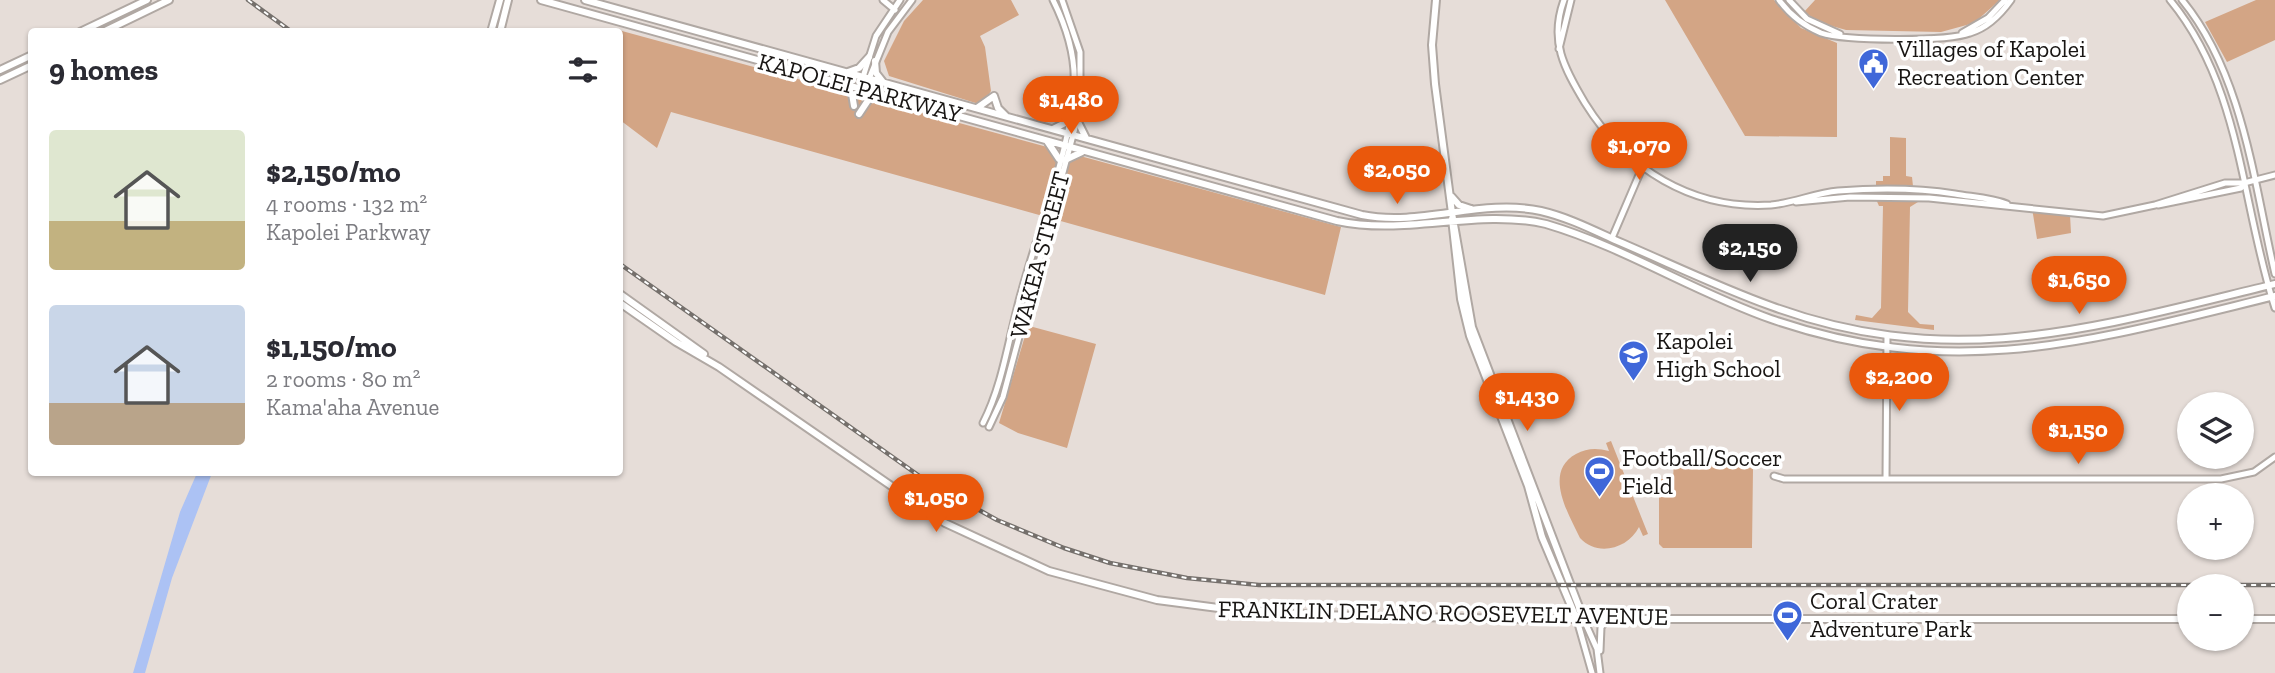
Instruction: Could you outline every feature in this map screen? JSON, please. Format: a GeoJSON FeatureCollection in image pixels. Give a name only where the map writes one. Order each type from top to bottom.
{"type":"FeatureCollection","features":[{"type":"Feature","properties":{"kind":"main road"},"geometry":{"type":"LineString","coordinates":[[88,28],[147,0]]}},
{"type":"Feature","properties":{"kind":"main road"},"geometry":{"type":"LineString","coordinates":[[111,28],[170,0]]}},
{"type":"Feature","properties":{"kind":"main road"},"geometry":{"type":"LineString","coordinates":[[492,28],[500,0]]}},
{"type":"Feature","properties":{"kind":"main road"},"geometry":{"type":"LineString","coordinates":[[501,28],[508,0]]}},
{"type":"Feature","properties":{"kind":"main road","name":"KAPOLEI PARKWAY"},"geometry":{"type":"LineString","coordinates":[[541,0],[1350,224],[1396,227],[1473,219],[1538,222],[1768,318],[1831,337],[1886,347],[1971,353],[2041,348],[2091,340],[2273,296]]}},
{"type":"Feature","properties":{"kind":"main road","name":"KAPOLEI PARKWAY"},"geometry":{"type":"LineString","coordinates":[[585,0],[1362,215],[1401,219],[1510,207],[1540,211],[1612,238],[1772,307],[1824,323],[1888,335],[1971,341],[2050,335],[2272,285]]}},
{"type":"Feature","properties":{"kind":"main road"},"geometry":{"type":"LineString","coordinates":[[1436,0],[1432,45],[1461,299],[1473,345],[1528,486],[1542,537],[1580,620]]}},
{"type":"Feature","properties":{"kind":"main road"},"geometry":{"type":"LineString","coordinates":[[681,39],[684,28]]}},
{"type":"Feature","properties":{"kind":"main road"},"geometry":{"type":"LineString","coordinates":[[0,70],[28,57]]}},
{"type":"Feature","properties":{"kind":"main road"},"geometry":{"type":"LineString","coordinates":[[845,72],[859,68],[872,59],[876,73],[884,83]]}},
{"type":"Feature","properties":{"kind":"main road"},"geometry":{"type":"LineString","coordinates":[[0,80],[28,67]]}},
{"type":"Feature","properties":{"kind":"main road"},"geometry":{"type":"LineString","coordinates":[[862,89],[866,78]]}},
{"type":"Feature","properties":{"kind":"main road"},"geometry":{"type":"LineString","coordinates":[[843,83],[852,94],[853,106]]}},
{"type":"Feature","properties":{"kind":"main road"},"geometry":{"type":"LineString","coordinates":[[859,114],[869,99],[884,95]]}},
{"type":"Feature","properties":{"kind":"main road"},"geometry":{"type":"LineString","coordinates":[[975,108],[995,96],[998,108],[1007,117]]}},
{"type":"Feature","properties":{"kind":"main road"},"geometry":{"type":"LineString","coordinates":[[987,123],[990,112]]}},
{"type":"Feature","properties":{"kind":"main road"},"geometry":{"type":"LineString","coordinates":[[1051,129],[1065,123],[1070,115]]}},
{"type":"Feature","properties":{"kind":"main road"},"geometry":{"type":"LineString","coordinates":[[1077,120],[1080,131],[1088,139]]}},
{"type":"Feature","properties":{"kind":"main road"},"geometry":{"type":"LineString","coordinates":[[1045,140],[1062,160],[1086,151]]}},
{"type":"Feature","properties":{"kind":"main road"},"geometry":{"type":"LineString","coordinates":[[1450,194],[1459,205],[1476,210]]}},
{"type":"Feature","properties":{"kind":"main road"},"geometry":{"type":"LineString","coordinates":[[1459,249],[1461,228],[1473,219]]}},
{"type":"Feature","properties":{"kind":"main road"},"geometry":{"type":"LineString","coordinates":[[1453,221],[1467,306],[1477,342],[1580,620]]}},
{"type":"Feature","properties":{"kind":"main road"},"geometry":{"type":"LineString","coordinates":[[1607,249],[1612,238]]}},
{"type":"Feature","properties":{"kind":"main road","name":"FRANKLIN DELANO ROOSEVELT AVENUE"},"geometry":{"type":"LineString","coordinates":[[623,296],[719,367],[945,523],[1006,554],[1091,584],[1157,600],[1255,612],[1580,620],[1838,617],[2177,619]]}},
{"type":"Feature","properties":{"kind":"main road","name":"FRANKLIN DELANO ROOSEVELT AVENUE"},"geometry":{"type":"LineString","coordinates":[[623,305],[676,342],[719,367]]}},
{"type":"Feature","properties":{"kind":"main road"},"geometry":{"type":"LineString","coordinates":[[1564,619],[1571,605]]}},
{"type":"Feature","properties":{"kind":"main road"},"geometry":{"type":"LineString","coordinates":[[2254,619],[2275,619]]}},
{"type":"Feature","properties":{"kind":"street"},"geometry":{"type":"LineString","coordinates":[[883,0],[900,14]]}},
{"type":"Feature","properties":{"kind":"street"},"geometry":{"type":"LineString","coordinates":[[866,78],[881,27],[900,0]]}},
{"type":"Feature","properties":{"kind":"street"},"geometry":{"type":"LineString","coordinates":[[872,59],[912,0]]}},
{"type":"Feature","properties":{"kind":"street","name":"WAKEA STREET"},"geometry":{"type":"LineString","coordinates":[[1053,0],[1068,34],[1073,58],[1074,88],[1070,134]]}},
{"type":"Feature","properties":{"kind":"street","name":"WAKEA STREET"},"geometry":{"type":"LineString","coordinates":[[989,427],[1003,397],[1050,218],[1066,145],[1077,120],[1082,91],[1080,52],[1062,0]]}},
{"type":"Feature","properties":{"kind":"street"},"geometry":{"type":"LineString","coordinates":[[1564,0],[1556,31],[1559,50],[1567,73],[1600,126],[1642,168],[1681,190],[1714,200],[1748,205],[1850,197],[1924,198],[2103,216],[2241,188],[2244,183],[2275,175]]}},
{"type":"Feature","properties":{"kind":"street"},"geometry":{"type":"LineString","coordinates":[[1559,50],[1572,0]]}},
{"type":"Feature","properties":{"kind":"street"},"geometry":{"type":"LineString","coordinates":[[1779,0],[1810,28],[1830,36],[1846,37],[1956,36],[1985,26],[2011,0]]}},
{"type":"Feature","properties":{"kind":"street"},"geometry":{"type":"LineString","coordinates":[[1789,0],[1813,23],[1846,37]]}},
{"type":"Feature","properties":{"kind":"street"},"geometry":{"type":"LineString","coordinates":[[1956,36],[1982,23],[2005,0]]}},
{"type":"Feature","properties":{"kind":"street"},"geometry":{"type":"LineString","coordinates":[[2170,0],[2198,37],[2220,84],[2272,285],[2275,308]]}},
{"type":"Feature","properties":{"kind":"street"},"geometry":{"type":"LineString","coordinates":[[2182,0],[2206,32],[2226,74],[2275,274]]}},
{"type":"Feature","properties":{"kind":"street","name":"WAKEA STREET"},"geometry":{"type":"LineString","coordinates":[[983,423],[995,398],[1042,216],[1062,160]]}},
{"type":"Feature","properties":{"kind":"street"},"geometry":{"type":"LineString","coordinates":[[1612,238],[1642,168]]}},
{"type":"Feature","properties":{"kind":"street"},"geometry":{"type":"LineString","coordinates":[[1886,479],[1888,335]]}},
{"type":"Feature","properties":{"kind":"street"},"geometry":{"type":"LineString","coordinates":[[1774,476],[1784,479],[2228,479],[2254,472],[2275,457]]}},
{"type":"Feature","properties":{"kind":"street"},"geometry":{"type":"LineString","coordinates":[[1580,620],[1597,649],[1600,671]]}},
{"type":"Feature","properties":{"kind":"street"},"geometry":{"type":"LineString","coordinates":[[1580,620],[1592,673]]}},
{"type":"Feature","properties":{"kind":"street"},"geometry":{"type":"LineString","coordinates":[[1600,671],[1600,630],[1607,620]]}},
{"type":"Feature","properties":{"kind":"shaded area"},"geometry":{"type":"Polygon","coordinates":[[[923,0],[1011,0],[1019,15],[980,36],[985,47],[991,91],[982,105],[889,76],[884,61],[904,21],[923,0]]]}},
{"type":"Feature","properties":{"kind":"shaded area"},"geometry":{"type":"Polygon","coordinates":[[[1665,0],[1774,0],[1801,28],[1837,43],[1837,137],[1745,136],[1665,0]]]}},
{"type":"Feature","properties":{"kind":"shaded area"},"geometry":{"type":"Polygon","coordinates":[[[1815,0],[2000,0],[1974,23],[1941,32],[1846,30],[1821,23],[1804,12],[1815,0]]]}},
{"type":"Feature","properties":{"kind":"shaded area"},"geometry":{"type":"Polygon","coordinates":[[[2256,0],[2275,0],[2275,40],[2227,62],[2205,22],[2256,0]]]}},
{"type":"Feature","properties":{"kind":"shaded area"},"geometry":{"type":"Polygon","coordinates":[[[623,31],[1341,227],[1325,295],[671,112],[657,148],[623,122],[623,31]]]}},
{"type":"Feature","properties":{"kind":"shaded area"},"geometry":{"type":"Polygon","coordinates":[[[1890,137],[1906,138],[1906,176],[1912,177],[1913,186],[1876,185],[1876,181],[1883,181],[1883,176],[1890,176],[1890,137]]]}},
{"type":"Feature","properties":{"kind":"shaded area"},"geometry":{"type":"Polygon","coordinates":[[[1875,197],[1918,197],[1918,202],[1910,207],[1908,312],[1920,324],[1934,325],[1934,330],[1855,320],[1856,315],[1872,318],[1881,308],[1883,206],[1879,206],[1875,197]]]}},
{"type":"Feature","properties":{"kind":"shaded area"},"geometry":{"type":"Polygon","coordinates":[[[2032,208],[2070,215],[2071,233],[2037,239],[2032,208]]]}},
{"type":"Feature","properties":{"kind":"shaded area"},"geometry":{"type":"Polygon","coordinates":[[[1033,327],[1096,344],[1067,448],[1018,433],[999,423],[1027,329],[1033,327]]]}},
{"type":"Feature","properties":{"kind":"shaded area"},"geometry":{"type":"Polygon","coordinates":[[[1611,441],[1648,534],[1643,536],[1639,527],[1628,541],[1603,549],[1587,544],[1580,538],[1565,505],[1560,482],[1561,471],[1566,462],[1584,451],[1609,451],[1606,443],[1611,441]]]}},
{"type":"Feature","properties":{"kind":"shaded area"},"geometry":{"type":"Polygon","coordinates":[[[1674,461],[1746,461],[1753,469],[1752,548],[1663,548],[1659,544],[1659,479],[1673,479],[1674,461]]]}},
{"type":"Feature","properties":{"kind":"water"},"geometry":{"type":"Polygon","coordinates":[[[196,476],[211,476],[172,578],[145,673],[133,673],[180,512],[196,476]]]}},
{"type":"Feature","properties":{"kind":"railway"},"geometry":{"type":"LineString","coordinates":[[248,0],[286,28]]}},
{"type":"Feature","properties":{"kind":"railway"},"geometry":{"type":"LineString","coordinates":[[623,266],[925,480],[997,520],[1064,548],[1110,563],[1187,578],[1259,585],[2275,585]]}},
{"type":"Feature","properties":{"kind":"place","name":"Villages of Kapolei Recreation Center"},"geometry":{"type":"Point","coordinates":[1874,90]}},
{"type":"Feature","properties":{"kind":"place","name":"Kapolei High School"},"geometry":{"type":"Point","coordinates":[1633,382]}},
{"type":"Feature","properties":{"kind":"place","name":"Football/Soccer Field"},"geometry":{"type":"Point","coordinates":[1599,499]}},
{"type":"Feature","properties":{"kind":"place","name":"Coral Crater Adventure Park"},"geometry":{"type":"Point","coordinates":[1787,642]}}]}
